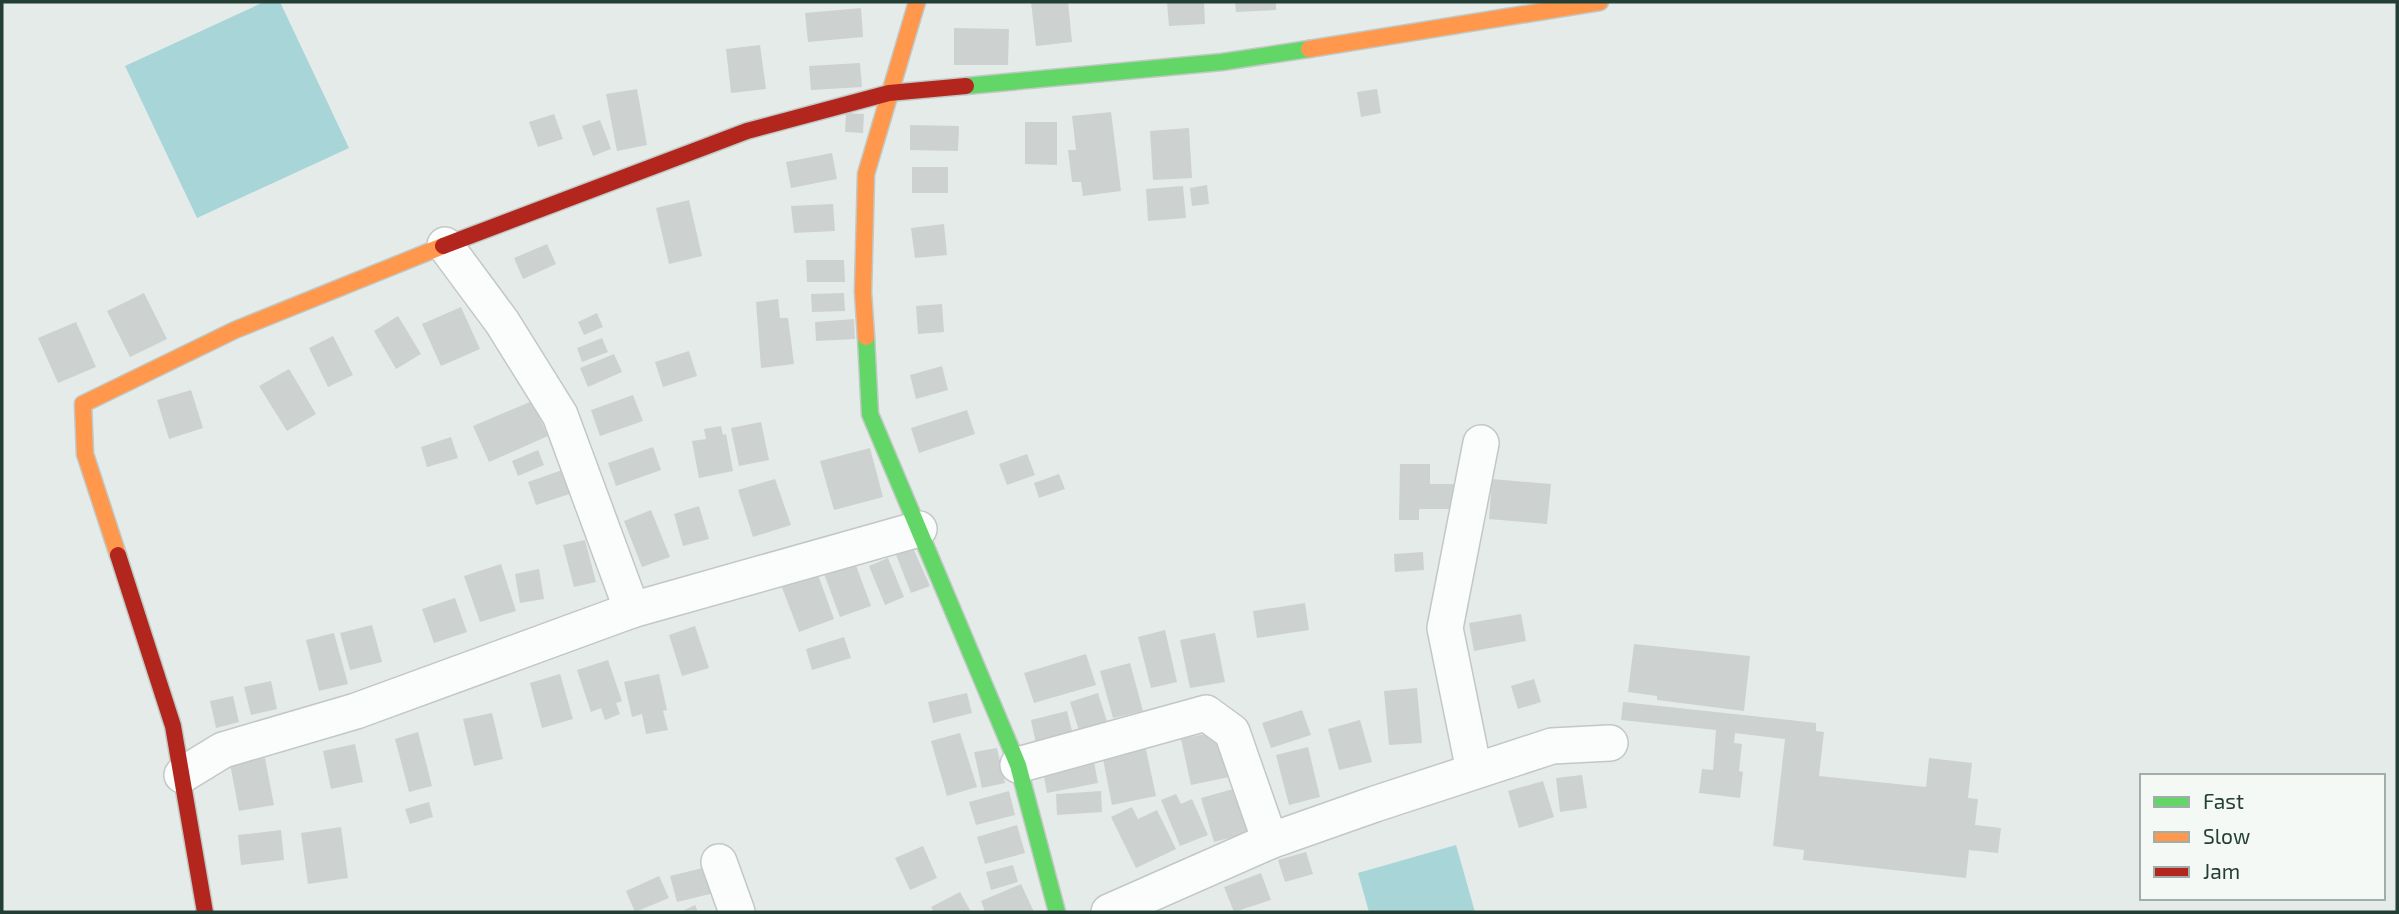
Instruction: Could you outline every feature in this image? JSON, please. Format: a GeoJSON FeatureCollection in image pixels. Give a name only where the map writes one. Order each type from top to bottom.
{"type":"FeatureCollection","features":[{"type":"Feature","properties":{"kind":"street"},"geometry":{"type":"LineString","coordinates":[[917,2],[866,174],[863,292],[870,414],[1018,765],[1057,912]]}},
{"type":"Feature","properties":{"kind":"street"},"geometry":{"type":"LineString","coordinates":[[205,912],[173,726],[85,454],[83,404],[235,330],[445,244],[747,131],[889,93],[1222,62],[1600,2]]}},
{"type":"Feature","properties":{"kind":"street"},"geometry":{"type":"LineString","coordinates":[[445,244],[502,322],[560,415],[632,610]]}},
{"type":"Feature","properties":{"kind":"street"},"geometry":{"type":"LineString","coordinates":[[1474,771],[1445,628],[1481,443]]}},
{"type":"Feature","properties":{"kind":"street"},"geometry":{"type":"LineString","coordinates":[[182,775],[223,750],[356,711],[632,610],[919,529]]}},
{"type":"Feature","properties":{"kind":"street"},"geometry":{"type":"LineString","coordinates":[[1018,765],[1206,713],[1232,732],[1270,841]]}},
{"type":"Feature","properties":{"kind":"street"},"geometry":{"type":"LineString","coordinates":[[1109,912],[1270,841],[1474,771],[1552,746],[1610,743]]}},
{"type":"Feature","properties":{"kind":"street"},"geometry":{"type":"LineString","coordinates":[[719,862],[737,912]]}},
{"type":"Feature","properties":{"kind":"water"},"geometry":{"type":"Polygon","coordinates":[[[264,2],[280,2],[349,148],[197,218],[125,66],[264,2]]]}},
{"type":"Feature","properties":{"kind":"water"},"geometry":{"type":"Polygon","coordinates":[[[1456,845],[1475,912],[1369,912],[1358,873],[1456,845]]]}},
{"type":"Feature","properties":{"kind":"building"},"geometry":{"type":"Polygon","coordinates":[[[1031,2],[1068,2],[1072,42],[1036,46],[1031,2]]]}},
{"type":"Feature","properties":{"kind":"building"},"geometry":{"type":"Polygon","coordinates":[[[1167,2],[1204,2],[1205,24],[1169,26],[1167,2]]]}},
{"type":"Feature","properties":{"kind":"building"},"geometry":{"type":"Polygon","coordinates":[[[1235,2],[1276,2],[1276,10],[1236,12],[1235,2]]]}},
{"type":"Feature","properties":{"kind":"building"},"geometry":{"type":"Polygon","coordinates":[[[861,8],[863,37],[808,42],[805,13],[861,8]]]}},
{"type":"Feature","properties":{"kind":"building"},"geometry":{"type":"Polygon","coordinates":[[[954,28],[1009,29],[1008,65],[954,65],[954,28]]]}},
{"type":"Feature","properties":{"kind":"building"},"geometry":{"type":"Polygon","coordinates":[[[760,45],[766,89],[731,93],[726,49],[760,45]]]}},
{"type":"Feature","properties":{"kind":"building"},"geometry":{"type":"Polygon","coordinates":[[[860,63],[862,87],[811,90],[809,66],[860,63]]]}},
{"type":"Feature","properties":{"kind":"building"},"geometry":{"type":"Polygon","coordinates":[[[637,89],[647,145],[617,151],[606,94],[637,89]]]}},
{"type":"Feature","properties":{"kind":"building"},"geometry":{"type":"Polygon","coordinates":[[[1377,89],[1381,113],[1361,117],[1357,92],[1377,89]]]}},
{"type":"Feature","properties":{"kind":"building"},"geometry":{"type":"Polygon","coordinates":[[[1111,112],[1121,191],[1083,196],[1081,182],[1072,182],[1068,150],[1076,150],[1072,116],[1111,112]]]}},
{"type":"Feature","properties":{"kind":"building"},"geometry":{"type":"Polygon","coordinates":[[[846,113],[864,114],[863,133],[845,132],[846,113]]]}},
{"type":"Feature","properties":{"kind":"building"},"geometry":{"type":"Polygon","coordinates":[[[554,114],[563,139],[538,147],[529,122],[554,114]]]}},
{"type":"Feature","properties":{"kind":"building"},"geometry":{"type":"Polygon","coordinates":[[[600,120],[611,149],[593,156],[582,126],[600,120]]]}},
{"type":"Feature","properties":{"kind":"building"},"geometry":{"type":"Polygon","coordinates":[[[1025,122],[1057,122],[1057,165],[1025,164],[1025,122]]]}},
{"type":"Feature","properties":{"kind":"building"},"geometry":{"type":"Polygon","coordinates":[[[910,125],[959,126],[958,151],[910,150],[910,125]]]}},
{"type":"Feature","properties":{"kind":"building"},"geometry":{"type":"Polygon","coordinates":[[[1189,128],[1192,178],[1153,180],[1150,131],[1189,128]]]}},
{"type":"Feature","properties":{"kind":"building"},"geometry":{"type":"Polygon","coordinates":[[[832,153],[837,179],[791,188],[786,162],[832,153]]]}},
{"type":"Feature","properties":{"kind":"building"},"geometry":{"type":"Polygon","coordinates":[[[912,167],[948,167],[948,193],[912,193],[912,167]]]}},
{"type":"Feature","properties":{"kind":"building"},"geometry":{"type":"Polygon","coordinates":[[[1207,185],[1209,204],[1192,206],[1190,188],[1207,185]]]}},
{"type":"Feature","properties":{"kind":"building"},"geometry":{"type":"Polygon","coordinates":[[[1183,186],[1186,218],[1148,221],[1146,189],[1183,186]]]}},
{"type":"Feature","properties":{"kind":"building"},"geometry":{"type":"Polygon","coordinates":[[[689,200],[702,256],[669,264],[656,208],[689,200]]]}},
{"type":"Feature","properties":{"kind":"building"},"geometry":{"type":"Polygon","coordinates":[[[833,204],[835,231],[794,233],[791,206],[833,204]]]}},
{"type":"Feature","properties":{"kind":"building"},"geometry":{"type":"Polygon","coordinates":[[[944,224],[947,255],[915,258],[911,228],[944,224]]]}},
{"type":"Feature","properties":{"kind":"building"},"geometry":{"type":"Polygon","coordinates":[[[547,244],[556,264],[523,279],[514,258],[547,244]]]}},
{"type":"Feature","properties":{"kind":"building"},"geometry":{"type":"Polygon","coordinates":[[[806,260],[844,260],[845,282],[807,282],[806,260]]]}},
{"type":"Feature","properties":{"kind":"building"},"geometry":{"type":"Polygon","coordinates":[[[144,293],[167,339],[130,357],[107,311],[144,293]]]}},
{"type":"Feature","properties":{"kind":"building"},"geometry":{"type":"Polygon","coordinates":[[[844,293],[845,311],[812,312],[811,294],[844,293]]]}},
{"type":"Feature","properties":{"kind":"building"},"geometry":{"type":"Polygon","coordinates":[[[778,299],[780,318],[788,318],[794,364],[761,368],[756,302],[778,299]]]}},
{"type":"Feature","properties":{"kind":"building"},"geometry":{"type":"Polygon","coordinates":[[[942,304],[944,332],[918,334],[916,306],[942,304]]]}},
{"type":"Feature","properties":{"kind":"building"},"geometry":{"type":"Polygon","coordinates":[[[461,307],[480,349],[441,366],[422,324],[461,307]]]}},
{"type":"Feature","properties":{"kind":"building"},"geometry":{"type":"Polygon","coordinates":[[[597,313],[603,327],[584,335],[578,322],[597,313]]]}},
{"type":"Feature","properties":{"kind":"building"},"geometry":{"type":"Polygon","coordinates":[[[398,316],[421,354],[396,369],[374,331],[398,316]]]}},
{"type":"Feature","properties":{"kind":"building"},"geometry":{"type":"Polygon","coordinates":[[[854,319],[855,339],[816,341],[815,322],[854,319]]]}},
{"type":"Feature","properties":{"kind":"building"},"geometry":{"type":"Polygon","coordinates":[[[76,322],[96,367],[58,383],[38,338],[76,322]]]}},
{"type":"Feature","properties":{"kind":"building"},"geometry":{"type":"Polygon","coordinates":[[[333,336],[353,375],[328,387],[309,348],[333,336]]]}},
{"type":"Feature","properties":{"kind":"building"},"geometry":{"type":"Polygon","coordinates":[[[602,338],[608,352],[582,362],[577,348],[602,338]]]}},
{"type":"Feature","properties":{"kind":"building"},"geometry":{"type":"Polygon","coordinates":[[[689,351],[697,376],[663,387],[655,362],[689,351]]]}},
{"type":"Feature","properties":{"kind":"building"},"geometry":{"type":"Polygon","coordinates":[[[614,354],[622,372],[588,387],[580,368],[614,354]]]}},
{"type":"Feature","properties":{"kind":"building"},"geometry":{"type":"Polygon","coordinates":[[[942,366],[948,390],[916,399],[910,375],[942,366]]]}},
{"type":"Feature","properties":{"kind":"building"},"geometry":{"type":"Polygon","coordinates":[[[289,369],[316,414],[287,431],[259,386],[289,369]]]}},
{"type":"Feature","properties":{"kind":"building"},"geometry":{"type":"Polygon","coordinates":[[[191,390],[203,428],[169,439],[157,400],[191,390]]]}},
{"type":"Feature","properties":{"kind":"building"},"geometry":{"type":"Polygon","coordinates":[[[633,395],[643,421],[600,436],[591,410],[633,395]]]}},
{"type":"Feature","properties":{"kind":"building"},"geometry":{"type":"Polygon","coordinates":[[[532,401],[548,436],[489,462],[473,426],[532,401]]]}},
{"type":"Feature","properties":{"kind":"building"},"geometry":{"type":"Polygon","coordinates":[[[967,410],[975,434],[919,453],[911,428],[967,410]]]}},
{"type":"Feature","properties":{"kind":"building"},"geometry":{"type":"Polygon","coordinates":[[[761,422],[769,460],[739,466],[731,428],[761,422]]]}},
{"type":"Feature","properties":{"kind":"building"},"geometry":{"type":"Polygon","coordinates":[[[721,426],[723,435],[726,434],[733,471],[699,478],[692,441],[706,439],[704,429],[721,426]]]}},
{"type":"Feature","properties":{"kind":"building"},"geometry":{"type":"Polygon","coordinates":[[[451,437],[458,458],[427,467],[421,447],[451,437]]]}},
{"type":"Feature","properties":{"kind":"building"},"geometry":{"type":"Polygon","coordinates":[[[653,447],[661,470],[616,486],[608,463],[653,447]]]}},
{"type":"Feature","properties":{"kind":"building"},"geometry":{"type":"Polygon","coordinates":[[[870,448],[883,497],[834,510],[820,461],[870,448]]]}},
{"type":"Feature","properties":{"kind":"building"},"geometry":{"type":"Polygon","coordinates":[[[538,450],[544,465],[518,476],[512,461],[538,450]]]}},
{"type":"Feature","properties":{"kind":"building"},"geometry":{"type":"Polygon","coordinates":[[[1027,454],[1035,475],[1007,485],[999,464],[1027,454]]]}},
{"type":"Feature","properties":{"kind":"building"},"geometry":{"type":"Polygon","coordinates":[[[1400,464],[1430,464],[1430,484],[1458,484],[1457,509],[1419,509],[1419,520],[1399,520],[1400,464]]]}},
{"type":"Feature","properties":{"kind":"building"},"geometry":{"type":"Polygon","coordinates":[[[571,467],[579,491],[536,505],[528,482],[571,467]]]}},
{"type":"Feature","properties":{"kind":"building"},"geometry":{"type":"Polygon","coordinates":[[[1059,474],[1065,489],[1039,498],[1034,483],[1059,474]]]}},
{"type":"Feature","properties":{"kind":"building"},"geometry":{"type":"Polygon","coordinates":[[[775,479],[791,525],[753,537],[738,490],[775,479]]]}},
{"type":"Feature","properties":{"kind":"building"},"geometry":{"type":"Polygon","coordinates":[[[1492,479],[1551,484],[1547,524],[1489,519],[1492,479]]]}},
{"type":"Feature","properties":{"kind":"building"},"geometry":{"type":"Polygon","coordinates":[[[699,506],[709,539],[683,546],[674,514],[699,506]]]}},
{"type":"Feature","properties":{"kind":"building"},"geometry":{"type":"Polygon","coordinates":[[[651,510],[670,557],[642,567],[624,521],[651,510]]]}},
{"type":"Feature","properties":{"kind":"building"},"geometry":{"type":"Polygon","coordinates":[[[585,540],[596,582],[574,587],[563,545],[585,540]]]}},
{"type":"Feature","properties":{"kind":"building"},"geometry":{"type":"Polygon","coordinates":[[[913,548],[930,586],[911,593],[896,555],[913,548]]]}},
{"type":"Feature","properties":{"kind":"building"},"geometry":{"type":"Polygon","coordinates":[[[1423,552],[1424,570],[1395,572],[1394,554],[1423,552]]]}},
{"type":"Feature","properties":{"kind":"building"},"geometry":{"type":"Polygon","coordinates":[[[888,558],[904,597],[885,605],[869,566],[888,558]]]}},
{"type":"Feature","properties":{"kind":"building"},"geometry":{"type":"Polygon","coordinates":[[[854,560],[871,606],[840,617],[823,571],[854,560]]]}},
{"type":"Feature","properties":{"kind":"building"},"geometry":{"type":"Polygon","coordinates":[[[501,564],[516,611],[480,622],[464,576],[501,564]]]}},
{"type":"Feature","properties":{"kind":"building"},"geometry":{"type":"Polygon","coordinates":[[[539,569],[544,599],[520,603],[515,574],[539,569]]]}},
{"type":"Feature","properties":{"kind":"building"},"geometry":{"type":"Polygon","coordinates":[[[817,572],[834,619],[799,632],[781,585],[817,572]]]}},
{"type":"Feature","properties":{"kind":"building"},"geometry":{"type":"Polygon","coordinates":[[[455,598],[467,632],[434,643],[422,609],[455,598]]]}},
{"type":"Feature","properties":{"kind":"building"},"geometry":{"type":"Polygon","coordinates":[[[1305,603],[1309,630],[1257,638],[1253,611],[1305,603]]]}},
{"type":"Feature","properties":{"kind":"building"},"geometry":{"type":"Polygon","coordinates":[[[1521,614],[1526,641],[1474,651],[1469,623],[1521,614]]]}},
{"type":"Feature","properties":{"kind":"building"},"geometry":{"type":"Polygon","coordinates":[[[372,625],[382,662],[350,670],[340,633],[372,625]]]}},
{"type":"Feature","properties":{"kind":"building"},"geometry":{"type":"Polygon","coordinates":[[[695,626],[709,668],[682,676],[669,635],[695,626]]]}},
{"type":"Feature","properties":{"kind":"building"},"geometry":{"type":"Polygon","coordinates":[[[1165,630],[1177,682],[1151,688],[1138,637],[1165,630]]]}},
{"type":"Feature","properties":{"kind":"building"},"geometry":{"type":"Polygon","coordinates":[[[334,633],[348,684],[319,691],[306,640],[334,633]]]}},
{"type":"Feature","properties":{"kind":"building"},"geometry":{"type":"Polygon","coordinates":[[[1215,633],[1225,682],[1190,688],[1180,640],[1215,633]]]}},
{"type":"Feature","properties":{"kind":"building"},"geometry":{"type":"Polygon","coordinates":[[[844,637],[851,658],[812,670],[806,649],[844,637]]]}},
{"type":"Feature","properties":{"kind":"building"},"geometry":{"type":"Polygon","coordinates":[[[1634,644],[1750,656],[1744,711],[1657,700],[1657,696],[1628,692],[1634,644]]]}},
{"type":"Feature","properties":{"kind":"building"},"geometry":{"type":"Polygon","coordinates":[[[1086,654],[1096,685],[1034,703],[1024,673],[1086,654]]]}},
{"type":"Feature","properties":{"kind":"building"},"geometry":{"type":"Polygon","coordinates":[[[608,660],[622,701],[616,703],[620,714],[605,720],[601,708],[591,712],[577,670],[608,660]]]}},
{"type":"Feature","properties":{"kind":"building"},"geometry":{"type":"Polygon","coordinates":[[[1130,663],[1143,711],[1113,718],[1100,671],[1130,663]]]}},
{"type":"Feature","properties":{"kind":"building"},"geometry":{"type":"Polygon","coordinates":[[[560,674],[573,719],[542,728],[530,683],[560,674]]]}},
{"type":"Feature","properties":{"kind":"building"},"geometry":{"type":"Polygon","coordinates":[[[659,674],[667,710],[663,711],[668,730],[646,734],[642,714],[632,717],[624,682],[659,674]]]}},
{"type":"Feature","properties":{"kind":"building"},"geometry":{"type":"Polygon","coordinates":[[[1534,679],[1541,702],[1518,709],[1511,686],[1534,679]]]}},
{"type":"Feature","properties":{"kind":"building"},"geometry":{"type":"Polygon","coordinates":[[[271,681],[277,709],[251,715],[244,687],[271,681]]]}},
{"type":"Feature","properties":{"kind":"building"},"geometry":{"type":"Polygon","coordinates":[[[1417,688],[1422,743],[1389,745],[1384,691],[1417,688]]]}},
{"type":"Feature","properties":{"kind":"building"},"geometry":{"type":"Polygon","coordinates":[[[967,693],[972,713],[933,723],[928,702],[967,693]]]}},
{"type":"Feature","properties":{"kind":"building"},"geometry":{"type":"Polygon","coordinates":[[[1098,693],[1109,728],[1081,737],[1070,702],[1098,693]]]}},
{"type":"Feature","properties":{"kind":"building"},"geometry":{"type":"Polygon","coordinates":[[[233,696],[239,722],[216,728],[210,701],[233,696]]]}},
{"type":"Feature","properties":{"kind":"building"},"geometry":{"type":"Polygon","coordinates":[[[1623,702],[1816,723],[1816,731],[1824,732],[1819,776],[1926,787],[1929,758],[1972,763],[1968,798],[1978,799],[1975,825],[2001,828],[1998,853],[1969,850],[1966,878],[1803,860],[1804,850],[1773,846],[1785,739],[1735,733],[1734,743],[1742,744],[1740,798],[1699,793],[1702,769],[1713,770],[1716,730],[1621,720],[1623,702]]]}},
{"type":"Feature","properties":{"kind":"building"},"geometry":{"type":"Polygon","coordinates":[[[1302,710],[1311,735],[1271,748],[1262,723],[1302,710]]]}},
{"type":"Feature","properties":{"kind":"building"},"geometry":{"type":"Polygon","coordinates":[[[1067,711],[1073,735],[1036,744],[1031,720],[1067,711]]]}},
{"type":"Feature","properties":{"kind":"building"},"geometry":{"type":"Polygon","coordinates":[[[492,713],[503,759],[474,766],[463,719],[492,713]]]}},
{"type":"Feature","properties":{"kind":"building"},"geometry":{"type":"Polygon","coordinates":[[[1360,720],[1372,762],[1339,770],[1328,729],[1360,720]]]}},
{"type":"Feature","properties":{"kind":"building"},"geometry":{"type":"Polygon","coordinates":[[[1219,731],[1229,777],[1191,785],[1181,739],[1219,731]]]}},
{"type":"Feature","properties":{"kind":"building"},"geometry":{"type":"Polygon","coordinates":[[[418,732],[432,786],[409,792],[395,739],[418,732]]]}},
{"type":"Feature","properties":{"kind":"building"},"geometry":{"type":"Polygon","coordinates":[[[960,733],[977,787],[947,796],[931,741],[960,733]]]}},
{"type":"Feature","properties":{"kind":"building"},"geometry":{"type":"Polygon","coordinates":[[[355,744],[363,782],[331,789],[323,751],[355,744]]]}},
{"type":"Feature","properties":{"kind":"building"},"geometry":{"type":"Polygon","coordinates":[[[1145,745],[1156,796],[1112,805],[1102,754],[1145,745]]]}},
{"type":"Feature","properties":{"kind":"building"},"geometry":{"type":"Polygon","coordinates":[[[1308,747],[1320,797],[1289,805],[1276,755],[1308,747]]]}},
{"type":"Feature","properties":{"kind":"building"},"geometry":{"type":"Polygon","coordinates":[[[997,748],[1005,783],[982,788],[974,752],[997,748]]]}},
{"type":"Feature","properties":{"kind":"building"},"geometry":{"type":"Polygon","coordinates":[[[1093,756],[1098,783],[1047,793],[1042,766],[1093,756]]]}},
{"type":"Feature","properties":{"kind":"building"},"geometry":{"type":"Polygon","coordinates":[[[265,758],[274,805],[239,811],[230,764],[265,758]]]}},
{"type":"Feature","properties":{"kind":"building"},"geometry":{"type":"Polygon","coordinates":[[[1582,775],[1587,808],[1560,812],[1556,778],[1582,775]]]}},
{"type":"Feature","properties":{"kind":"building"},"geometry":{"type":"Polygon","coordinates":[[[1543,781],[1554,817],[1519,828],[1508,791],[1543,781]]]}},
{"type":"Feature","properties":{"kind":"building"},"geometry":{"type":"Polygon","coordinates":[[[1240,787],[1252,832],[1214,842],[1201,798],[1240,787]]]}},
{"type":"Feature","properties":{"kind":"building"},"geometry":{"type":"Polygon","coordinates":[[[1009,791],[1015,815],[976,825],[969,802],[1009,791]]]}},
{"type":"Feature","properties":{"kind":"building"},"geometry":{"type":"Polygon","coordinates":[[[1101,791],[1102,812],[1057,815],[1056,794],[1101,791]]]}},
{"type":"Feature","properties":{"kind":"building"},"geometry":{"type":"Polygon","coordinates":[[[1176,794],[1181,804],[1192,799],[1208,835],[1180,846],[1161,800],[1176,794]]]}},
{"type":"Feature","properties":{"kind":"building"},"geometry":{"type":"Polygon","coordinates":[[[429,802],[433,817],[410,824],[405,809],[429,802]]]}},
{"type":"Feature","properties":{"kind":"building"},"geometry":{"type":"Polygon","coordinates":[[[1132,807],[1138,819],[1157,810],[1176,849],[1136,868],[1111,817],[1132,807]]]}},
{"type":"Feature","properties":{"kind":"building"},"geometry":{"type":"Polygon","coordinates":[[[1017,825],[1025,853],[985,864],[977,837],[1017,825]]]}},
{"type":"Feature","properties":{"kind":"building"},"geometry":{"type":"Polygon","coordinates":[[[341,827],[348,878],[308,884],[301,833],[341,827]]]}},
{"type":"Feature","properties":{"kind":"building"},"geometry":{"type":"Polygon","coordinates":[[[281,830],[284,860],[241,865],[238,835],[281,830]]]}},
{"type":"Feature","properties":{"kind":"building"},"geometry":{"type":"Polygon","coordinates":[[[923,846],[937,878],[910,890],[895,858],[923,846]]]}},
{"type":"Feature","properties":{"kind":"building"},"geometry":{"type":"Polygon","coordinates":[[[1306,852],[1313,874],[1285,882],[1278,860],[1306,852]]]}},
{"type":"Feature","properties":{"kind":"building"},"geometry":{"type":"Polygon","coordinates":[[[1013,865],[1018,882],[991,890],[986,872],[1013,865]]]}},
{"type":"Feature","properties":{"kind":"building"},"geometry":{"type":"Polygon","coordinates":[[[707,867],[714,893],[677,902],[670,876],[707,867]]]}},
{"type":"Feature","properties":{"kind":"building"},"geometry":{"type":"Polygon","coordinates":[[[1261,873],[1271,900],[1234,912],[1224,887],[1261,873]]]}},
{"type":"Feature","properties":{"kind":"building"},"geometry":{"type":"Polygon","coordinates":[[[659,876],[669,898],[635,912],[626,891],[659,876]]]}},
{"type":"Feature","properties":{"kind":"building"},"geometry":{"type":"Polygon","coordinates":[[[1021,884],[1034,912],[985,912],[981,901],[1021,884]]]}},
{"type":"Feature","properties":{"kind":"building"},"geometry":{"type":"Polygon","coordinates":[[[960,892],[971,912],[934,912],[931,907],[960,892]]]}},
{"type":"Feature","properties":{"kind":"building"},"geometry":{"type":"Polygon","coordinates":[[[695,905],[698,912],[681,912],[695,905]]]}},
{"type":"Feature","properties":{"kind":"traffic: fast"},"geometry":{"type":"LineString","coordinates":[[966,86],[1222,62],[1309,49]]}},
{"type":"Feature","properties":{"kind":"traffic: fast"},"geometry":{"type":"LineString","coordinates":[[866,337],[870,414],[1018,765],[1057,912]]}},
{"type":"Feature","properties":{"kind":"traffic: slow"},"geometry":{"type":"LineString","coordinates":[[866,337],[863,292],[866,174],[917,2]]}},
{"type":"Feature","properties":{"kind":"traffic: slow"},"geometry":{"type":"LineString","coordinates":[[1309,49],[1600,2]]}},
{"type":"Feature","properties":{"kind":"traffic: slow"},"geometry":{"type":"LineString","coordinates":[[118,555],[85,454],[83,404],[235,330],[443,246]]}},
{"type":"Feature","properties":{"kind":"traffic: jam"},"geometry":{"type":"LineString","coordinates":[[443,246],[747,131],[889,93],[966,86]]}},
{"type":"Feature","properties":{"kind":"traffic: jam"},"geometry":{"type":"LineString","coordinates":[[118,555],[173,726],[205,912]]}}]}
